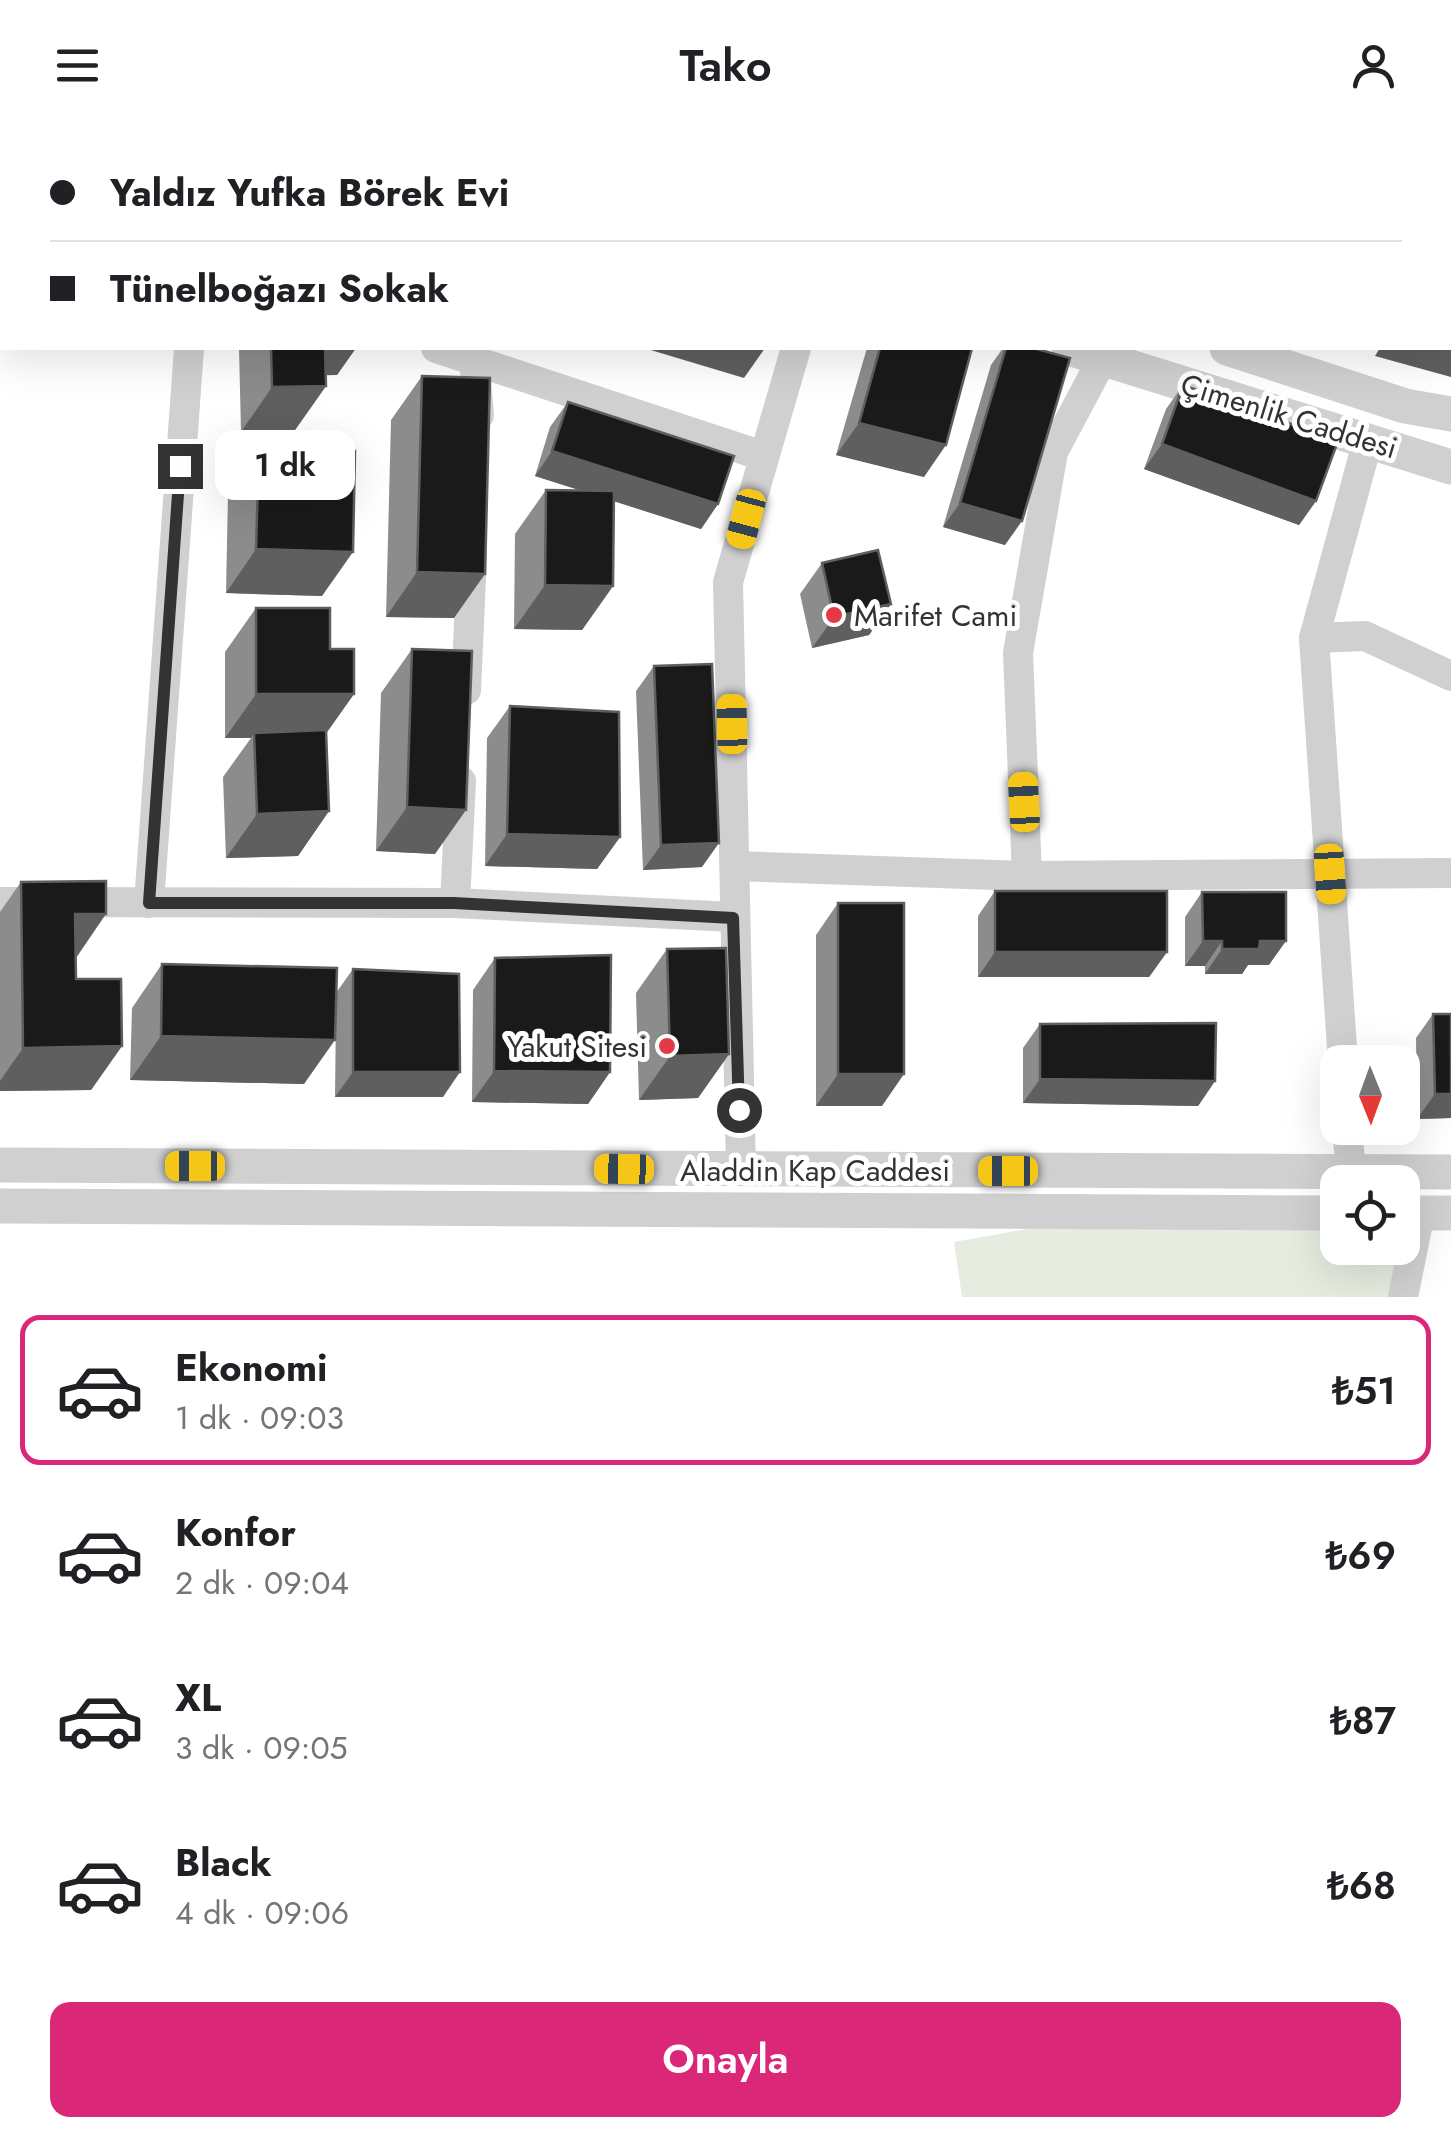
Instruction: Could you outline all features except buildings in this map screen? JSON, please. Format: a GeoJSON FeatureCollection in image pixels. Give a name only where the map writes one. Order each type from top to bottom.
{"type":"FeatureCollection","features":[{"type":"Feature","properties":{"kind":"street"},"geometry":{"type":"LineString","coordinates":[[149,903],[189,350]]}},
{"type":"Feature","properties":{"kind":"street"},"geometry":{"type":"LineString","coordinates":[[444,350],[763,456]]}},
{"type":"Feature","properties":{"kind":"street"},"geometry":{"type":"LineString","coordinates":[[734,1212],[740,1170],[728,582],[795,350]]}},
{"type":"Feature","properties":{"kind":"street","name":"Çimenlik Caddesi"},"geometry":{"type":"LineString","coordinates":[[1076,350],[1451,467]]}},
{"type":"Feature","properties":{"kind":"street","name":"Çimenlik Caddesi"},"geometry":{"type":"LineString","coordinates":[[1233,350],[1405,406],[1451,414]]}},
{"type":"Feature","properties":{"kind":"street"},"geometry":{"type":"LineString","coordinates":[[474,358],[480,400],[478,440]]}},
{"type":"Feature","properties":{"kind":"street"},"geometry":{"type":"LineString","coordinates":[[1027,876],[1018,652],[1053,452],[1103,358]]}},
{"type":"Feature","properties":{"kind":"street"},"geometry":{"type":"LineString","coordinates":[[1342,1045],[1314,638],[1368,440]]}},
{"type":"Feature","properties":{"kind":"street"},"geometry":{"type":"LineString","coordinates":[[464,718],[474,519]]}},
{"type":"Feature","properties":{"kind":"street"},"geometry":{"type":"LineString","coordinates":[[1314,638],[1365,636],[1451,676]]}},
{"type":"Feature","properties":{"kind":"street"},"geometry":{"type":"LineString","coordinates":[[454,903],[462,757]]}},
{"type":"Feature","properties":{"kind":"street"},"geometry":{"type":"LineString","coordinates":[[734,866],[1027,876],[1451,873]]}},
{"type":"Feature","properties":{"kind":"street"},"geometry":{"type":"LineString","coordinates":[[0,902],[454,903],[733,918]]}},
{"type":"Feature","properties":{"kind":"street","name":"Aladdin Kap Caddesi"},"geometry":{"type":"LineString","coordinates":[[0,1165],[1320,1172]]}},
{"type":"Feature","properties":{"kind":"street","name":"Aladdin Kap Caddesi"},"geometry":{"type":"LineString","coordinates":[[1420,1172],[1451,1172]]}},
{"type":"Feature","properties":{"kind":"street","name":"Aladdin Kap Caddesi"},"geometry":{"type":"LineString","coordinates":[[0,1206],[1320,1213]]}},
{"type":"Feature","properties":{"kind":"street"},"geometry":{"type":"LineString","coordinates":[[1403,1297],[1424,1213]]}},
{"type":"Feature","properties":{"kind":"shaded area"},"geometry":{"type":"Polygon","coordinates":[[[1320,1215],[1320,1265],[1402,1265],[1402,1297],[962,1297],[954,1242],[1100,1216],[1320,1215]]]}},
{"type":"Feature","properties":{"kind":"place","name":"Marifet Cami"},"geometry":{"type":"Point","coordinates":[834,615]}},
{"type":"Feature","properties":{"kind":"place","name":"Yakut Sitesi"},"geometry":{"type":"Point","coordinates":[667,1046]}},
{"type":"Feature","properties":{"kind":"route"},"geometry":{"type":"LineString","coordinates":[[180,466],[149,903],[454,903],[733,918],[739,1110]]}}]}
